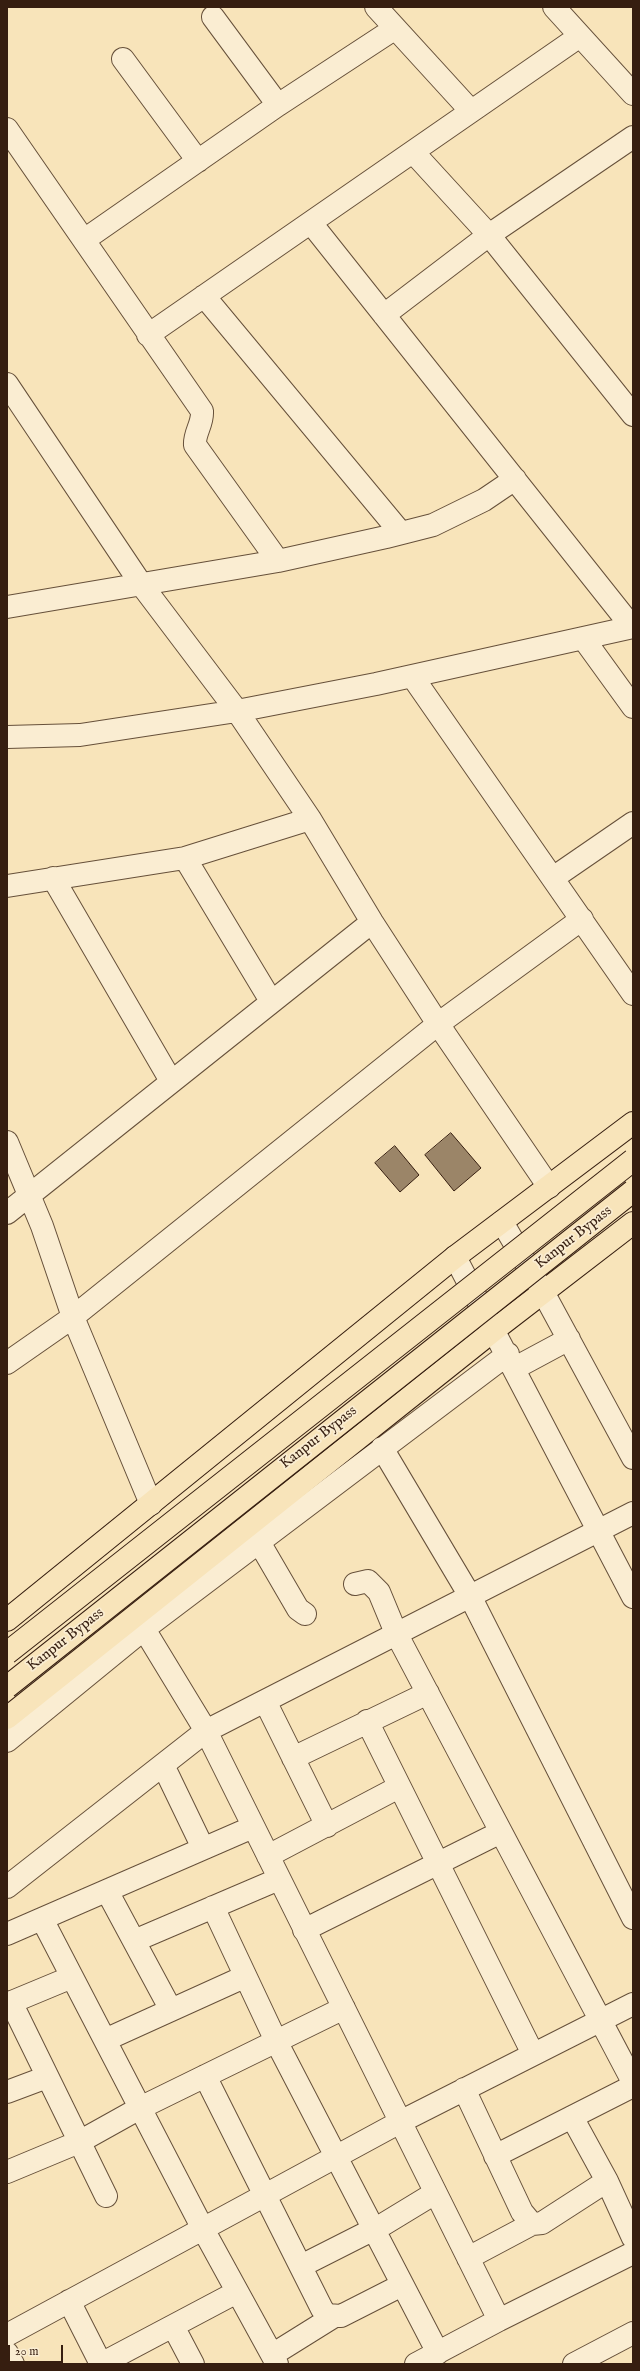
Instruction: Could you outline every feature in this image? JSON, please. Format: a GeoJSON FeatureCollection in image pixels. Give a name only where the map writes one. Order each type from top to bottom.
{"type":"FeatureCollection","features":[{"type":"Feature","properties":{"kind":"main road"},"geometry":{"type":"LineString","coordinates":[[7,1620],[455,1257],[633,1123]]}},
{"type":"Feature","properties":{"kind":"main road","name":"Kanpur Bypass"},"geometry":{"type":"LineString","coordinates":[[7,1653],[633,1160]]}},
{"type":"Feature","properties":{"kind":"main road","name":"Kanpur Bypass"},"geometry":{"type":"LineString","coordinates":[[7,1687],[633,1191]]}},
{"type":"Feature","properties":{"kind":"main road"},"geometry":{"type":"LineString","coordinates":[[7,1718],[494,1330],[633,1223]]}},
{"type":"Feature","properties":{"kind":"street"},"geometry":{"type":"LineString","coordinates":[[376,7],[394,29],[471,111]]}},
{"type":"Feature","properties":{"kind":"street"},"geometry":{"type":"LineString","coordinates":[[555,7],[633,94]]}},
{"type":"Feature","properties":{"kind":"street"},"geometry":{"type":"LineString","coordinates":[[214,17],[278,105]]}},
{"type":"Feature","properties":{"kind":"street"},"geometry":{"type":"LineString","coordinates":[[84,240],[278,105],[394,29]]}},
{"type":"Feature","properties":{"kind":"street"},"geometry":{"type":"LineString","coordinates":[[148,334],[580,36]]}},
{"type":"Feature","properties":{"kind":"street"},"geometry":{"type":"LineString","coordinates":[[123,59],[198,161]]}},
{"type":"Feature","properties":{"kind":"street"},"geometry":{"type":"LineString","coordinates":[[7,129],[202,411],[203,419],[194,438],[194,445],[278,560]]}},
{"type":"Feature","properties":{"kind":"street"},"geometry":{"type":"LineString","coordinates":[[384,315],[489,235],[633,137]]}},
{"type":"Feature","properties":{"kind":"street"},"geometry":{"type":"LineString","coordinates":[[413,152],[489,235],[633,415]]}},
{"type":"Feature","properties":{"kind":"street"},"geometry":{"type":"LineString","coordinates":[[7,737],[80,735],[237,711],[412,676],[633,627],[311,223]]}},
{"type":"Feature","properties":{"kind":"street"},"geometry":{"type":"LineString","coordinates":[[204,296],[401,533]]}},
{"type":"Feature","properties":{"kind":"street"},"geometry":{"type":"LineString","coordinates":[[7,384],[141,584],[237,711],[310,819],[372,922],[438,1024],[549,1187]]}},
{"type":"Feature","properties":{"kind":"street"},"geometry":{"type":"LineString","coordinates":[[7,607],[278,560],[433,525],[484,500],[515,479]]}},
{"type":"Feature","properties":{"kind":"street"},"geometry":{"type":"LineString","coordinates":[[583,638],[633,707]]}},
{"type":"Feature","properties":{"kind":"street"},"geometry":{"type":"LineString","coordinates":[[412,676],[633,994]]}},
{"type":"Feature","properties":{"kind":"street"},"geometry":{"type":"LineString","coordinates":[[7,886],[185,858],[310,819]]}},
{"type":"Feature","properties":{"kind":"street"},"geometry":{"type":"LineString","coordinates":[[553,878],[633,823]]}},
{"type":"Feature","properties":{"kind":"street"},"geometry":{"type":"LineString","coordinates":[[185,858],[271,1001]]}},
{"type":"Feature","properties":{"kind":"street"},"geometry":{"type":"LineString","coordinates":[[53,878],[172,1081]]}},
{"type":"Feature","properties":{"kind":"street"},"geometry":{"type":"LineString","coordinates":[[7,1363],[73,1317],[438,1024],[582,919]]}},
{"type":"Feature","properties":{"kind":"street"},"geometry":{"type":"LineString","coordinates":[[7,1213],[372,922]]}},
{"type":"Feature","properties":{"kind":"street"},"geometry":{"type":"LineString","coordinates":[[7,1142],[28,1196],[42,1226],[73,1317],[151,1504]]}},
{"type":"Feature","properties":{"kind":"street"},"geometry":{"type":"LineString","coordinates":[[502,1222],[543,1292],[633,1458]]}},
{"type":"Feature","properties":{"kind":"street"},"geometry":{"type":"LineString","coordinates":[[455,1257],[511,1361],[633,1597]]}},
{"type":"Feature","properties":{"kind":"street"},"geometry":{"type":"LineString","coordinates":[[7,1740],[144,1629],[382,1448],[511,1361],[569,1339]]}},
{"type":"Feature","properties":{"kind":"street"},"geometry":{"type":"LineString","coordinates":[[382,1448],[470,1596],[633,1918]]}},
{"type":"Feature","properties":{"kind":"street"},"geometry":{"type":"LineString","coordinates":[[7,1887],[206,1731],[633,1513]]}},
{"type":"Feature","properties":{"kind":"street"},"geometry":{"type":"LineString","coordinates":[[259,1542],[298,1610],[305,1614]]}},
{"type":"Feature","properties":{"kind":"street"},"geometry":{"type":"LineString","coordinates":[[360,1576],[379,1592],[396,1633],[633,2082]]}},
{"type":"Feature","properties":{"kind":"street"},"geometry":{"type":"LineString","coordinates":[[144,1629],[206,1731],[499,2320]]}},
{"type":"Feature","properties":{"kind":"street"},"geometry":{"type":"LineString","coordinates":[[293,1758],[367,1721],[428,1693]]}},
{"type":"Feature","properties":{"kind":"street"},"geometry":{"type":"LineString","coordinates":[[265,1701],[327,1826]]}},
{"type":"Feature","properties":{"kind":"street"},"geometry":{"type":"LineString","coordinates":[[367,1721],[533,2054]]}},
{"type":"Feature","properties":{"kind":"street"},"geometry":{"type":"LineString","coordinates":[[163,1765],[203,1848]]}},
{"type":"Feature","properties":{"kind":"street"},"geometry":{"type":"LineString","coordinates":[[268,1856],[399,1787]]}},
{"type":"Feature","properties":{"kind":"street"},"geometry":{"type":"LineString","coordinates":[[7,1934],[253,1827]]}},
{"type":"Feature","properties":{"kind":"street"},"geometry":{"type":"LineString","coordinates":[[304,1930],[501,1832]]}},
{"type":"Feature","properties":{"kind":"street"},"geometry":{"type":"LineString","coordinates":[[134,1941],[279,1879]]}},
{"type":"Feature","properties":{"kind":"street"},"geometry":{"type":"LineString","coordinates":[[107,1890],[171,2010]]}},
{"type":"Feature","properties":{"kind":"street"},"geometry":{"type":"LineString","coordinates":[[213,1907],[244,1977],[334,2157],[438,2353]]}},
{"type":"Feature","properties":{"kind":"street"},"geometry":{"type":"LineString","coordinates":[[42,1919],[203,2228],[274,2360],[333,2317],[341,2316],[402,2285]]}},
{"type":"Feature","properties":{"kind":"street"},"geometry":{"type":"LineString","coordinates":[[72,1977],[9,2003],[106,2196]]}},
{"type":"Feature","properties":{"kind":"street"},"geometry":{"type":"LineString","coordinates":[[105,2040],[244,1977]]}},
{"type":"Feature","properties":{"kind":"street"},"geometry":{"type":"LineString","coordinates":[[7,2335],[400,2122],[633,2004]]}},
{"type":"Feature","properties":{"kind":"street"},"geometry":{"type":"LineString","coordinates":[[7,2172],[79,2142],[140,2108],[344,2008]]}},
{"type":"Feature","properties":{"kind":"street"},"geometry":{"type":"LineString","coordinates":[[205,2076],[266,2194],[322,2309],[333,2317]]}},
{"type":"Feature","properties":{"kind":"street"},"geometry":{"type":"LineString","coordinates":[[7,2092],[47,2077]]}},
{"type":"Feature","properties":{"kind":"street"},"geometry":{"type":"LineString","coordinates":[[495,2156],[633,2086]]}},
{"type":"Feature","properties":{"kind":"street"},"geometry":{"type":"LineString","coordinates":[[464,2089],[522,2212],[532,2224]]}},
{"type":"Feature","properties":{"kind":"street"},"geometry":{"type":"LineString","coordinates":[[572,2117],[607,2181],[633,2238]]}},
{"type":"Feature","properties":{"kind":"street"},"geometry":{"type":"LineString","coordinates":[[468,2258],[532,2224],[542,2223],[607,2181]]}},
{"type":"Feature","properties":{"kind":"street"},"geometry":{"type":"LineString","coordinates":[[301,2266],[435,2193]]}},
{"type":"Feature","properties":{"kind":"street"},"geometry":{"type":"LineString","coordinates":[[416,2364],[499,2320],[633,2253]]}},
{"type":"Feature","properties":{"kind":"street"},"geometry":{"type":"LineString","coordinates":[[69,2301],[101,2364],[237,2292]]}},
{"type":"Feature","properties":{"kind":"street"},"geometry":{"type":"LineString","coordinates":[[173,2326],[193,2364]]}},
{"type":"Feature","properties":{"kind":"street"},"geometry":{"type":"LineString","coordinates":[[574,2364],[633,2333]]}},
{"type":"Feature","properties":{"kind":"street"},"geometry":{"type":"LineString","coordinates":[[7,2353],[13,2364]]}},
{"type":"Feature","properties":{"kind":"building"},"geometry":{"type":"Polygon","coordinates":[[[451,1133],[481,1168],[454,1191],[425,1155],[451,1133]]]}},
{"type":"Feature","properties":{"kind":"building"},"geometry":{"type":"Polygon","coordinates":[[[395,1146],[419,1175],[400,1192],[375,1163],[395,1146]]]}}]}
